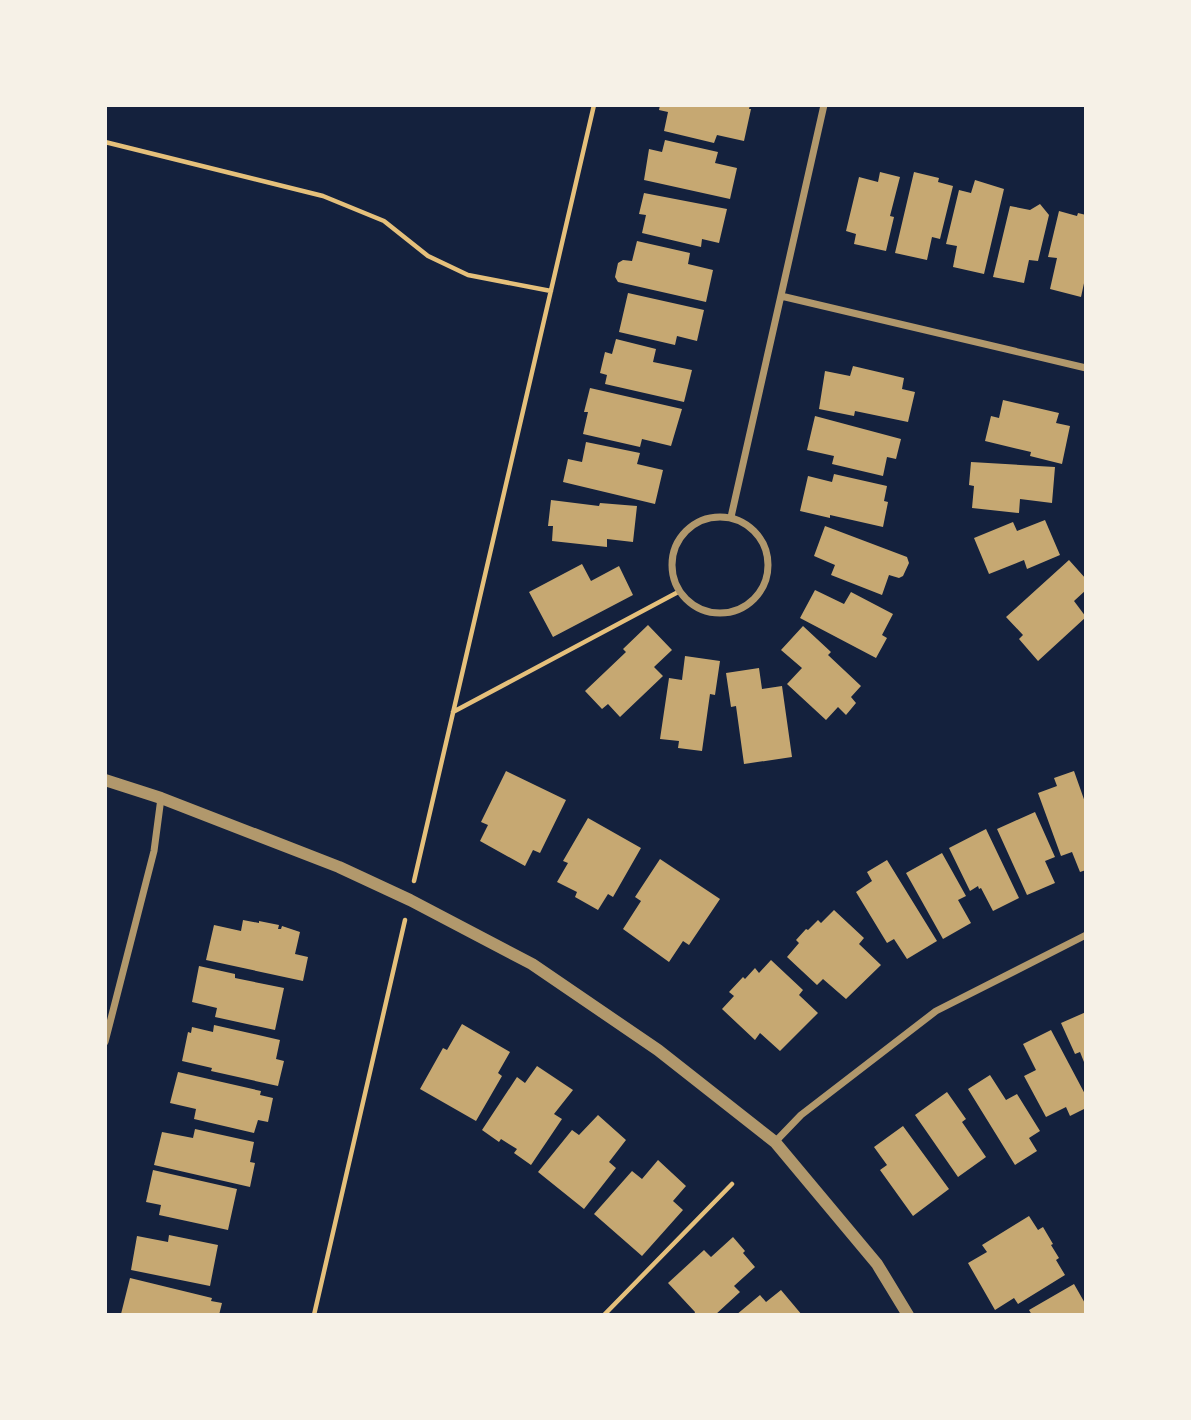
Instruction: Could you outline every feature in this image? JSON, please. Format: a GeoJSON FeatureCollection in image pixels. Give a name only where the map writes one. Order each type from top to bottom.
{"type":"FeatureCollection","features":[{"type":"Feature","properties":{"kind":"street"},"geometry":{"type":"LineString","coordinates":[[731,517],[824,105]]}},
{"type":"Feature","properties":{"kind":"street"},"geometry":{"type":"LineString","coordinates":[[781,296],[1086,368]]}},
{"type":"Feature","properties":{"kind":"street"},"geometry":{"type":"LineString","coordinates":[[731,517],[751,528],[765,547],[767,570],[760,592],[749,603],[720,613],[691,603],[680,591],[673,576],[672,560],[676,544],[685,531],[698,521],[731,517]]}},
{"type":"Feature","properties":{"kind":"street"},"geometry":{"type":"LineString","coordinates":[[105,780],[161,798],[339,867],[410,900],[531,964],[657,1050],[775,1142],[877,1264],[908,1315]]}},
{"type":"Feature","properties":{"kind":"street"},"geometry":{"type":"LineString","coordinates":[[105,1041],[154,851],[161,798]]}},
{"type":"Feature","properties":{"kind":"street"},"geometry":{"type":"LineString","coordinates":[[775,1142],[801,1115],[936,1011],[1086,935]]}},
{"type":"Feature","properties":{"kind":"path"},"geometry":{"type":"LineString","coordinates":[[314,1315],[395,955],[594,105]]}},
{"type":"Feature","properties":{"kind":"path"},"geometry":{"type":"LineString","coordinates":[[105,142],[323,196],[384,221],[428,256],[468,275],[551,291]]}},
{"type":"Feature","properties":{"kind":"path"},"geometry":{"type":"LineString","coordinates":[[453,712],[680,591]]}},
{"type":"Feature","properties":{"kind":"path"},"geometry":{"type":"LineString","coordinates":[[604,1315],[732,1184]]}},
{"type":"Feature","properties":{"kind":"building"},"geometry":{"type":"Polygon","coordinates":[[[660,105],[750,105],[744,141],[717,135],[714,143],[664,131],[668,112],[659,110],[660,105]]]}},
{"type":"Feature","properties":{"kind":"building"},"geometry":{"type":"Polygon","coordinates":[[[665,140],[718,152],[715,163],[737,168],[730,199],[644,180],[649,149],[662,152],[665,140]]]}},
{"type":"Feature","properties":{"kind":"building"},"geometry":{"type":"Polygon","coordinates":[[[880,172],[900,177],[890,216],[894,217],[886,251],[854,244],[856,234],[846,231],[859,177],[878,182],[880,172]]]}},
{"type":"Feature","properties":{"kind":"building"},"geometry":{"type":"Polygon","coordinates":[[[914,172],[939,178],[938,182],[953,186],[940,239],[932,237],[927,260],[895,253],[914,172]]]}},
{"type":"Feature","properties":{"kind":"building"},"geometry":{"type":"Polygon","coordinates":[[[975,180],[1004,189],[984,274],[953,267],[957,246],[946,244],[959,190],[971,193],[975,180]]]}},
{"type":"Feature","properties":{"kind":"building"},"geometry":{"type":"Polygon","coordinates":[[[644,193],[727,209],[719,243],[702,239],[701,247],[642,233],[646,215],[639,214],[644,193]]]}},
{"type":"Feature","properties":{"kind":"building"},"geometry":{"type":"Polygon","coordinates":[[[1040,204],[1049,215],[1038,261],[1029,260],[1024,283],[993,277],[1010,206],[1030,210],[1040,204]]]}},
{"type":"Feature","properties":{"kind":"building"},"geometry":{"type":"Polygon","coordinates":[[[1059,211],[1077,216],[1078,213],[1086,215],[1086,274],[1081,297],[1050,289],[1057,258],[1048,257],[1059,211]]]}},
{"type":"Feature","properties":{"kind":"building"},"geometry":{"type":"Polygon","coordinates":[[[637,241],[690,253],[688,264],[713,270],[706,302],[618,282],[615,277],[618,263],[623,260],[632,261],[637,241]]]}},
{"type":"Feature","properties":{"kind":"building"},"geometry":{"type":"Polygon","coordinates":[[[628,293],[704,310],[697,341],[677,336],[675,345],[619,332],[628,293]]]}},
{"type":"Feature","properties":{"kind":"building"},"geometry":{"type":"Polygon","coordinates":[[[616,339],[656,349],[653,362],[692,370],[684,402],[605,384],[607,375],[600,373],[605,352],[612,354],[616,339]]]}},
{"type":"Feature","properties":{"kind":"building"},"geometry":{"type":"Polygon","coordinates":[[[853,366],[904,378],[902,389],[915,392],[908,422],[855,411],[854,416],[819,409],[825,371],[850,376],[853,366]]]}},
{"type":"Feature","properties":{"kind":"building"},"geometry":{"type":"Polygon","coordinates":[[[590,388],[682,409],[671,446],[642,439],[640,447],[583,434],[588,412],[584,412],[590,388]]]}},
{"type":"Feature","properties":{"kind":"building"},"geometry":{"type":"Polygon","coordinates":[[[1003,400],[1059,413],[1056,423],[1070,426],[1062,464],[1030,456],[1031,452],[985,441],[991,416],[999,418],[1003,400]]]}},
{"type":"Feature","properties":{"kind":"building"},"geometry":{"type":"Polygon","coordinates":[[[815,416],[901,439],[896,459],[887,457],[883,476],[832,464],[834,456],[807,450],[815,416]]]}},
{"type":"Feature","properties":{"kind":"building"},"geometry":{"type":"Polygon","coordinates":[[[586,442],[640,453],[637,464],[663,470],[655,504],[563,482],[568,459],[582,462],[586,442]]]}},
{"type":"Feature","properties":{"kind":"building"},"geometry":{"type":"Polygon","coordinates":[[[971,462],[1055,467],[1052,503],[1020,499],[1019,513],[972,508],[974,486],[969,485],[971,462]]]}},
{"type":"Feature","properties":{"kind":"building"},"geometry":{"type":"Polygon","coordinates":[[[834,474],[887,486],[884,501],[888,502],[883,527],[800,511],[808,476],[832,482],[834,474]]]}},
{"type":"Feature","properties":{"kind":"building"},"geometry":{"type":"Polygon","coordinates":[[[551,500],[599,506],[600,503],[637,506],[633,542],[607,539],[607,547],[552,541],[553,526],[548,526],[551,500]]]}},
{"type":"Feature","properties":{"kind":"building"},"geometry":{"type":"Polygon","coordinates":[[[1045,520],[1060,555],[1027,569],[1024,560],[989,574],[974,538],[1013,522],[1017,531],[1045,520]]]}},
{"type":"Feature","properties":{"kind":"building"},"geometry":{"type":"Polygon","coordinates":[[[825,526],[907,557],[909,563],[903,576],[899,578],[889,575],[882,595],[831,575],[835,565],[814,556],[825,526]]]}},
{"type":"Feature","properties":{"kind":"building"},"geometry":{"type":"Polygon","coordinates":[[[1069,560],[1086,579],[1086,590],[1074,601],[1086,617],[1038,661],[1019,639],[1023,635],[1006,617],[1069,560]]]}},
{"type":"Feature","properties":{"kind":"building"},"geometry":{"type":"Polygon","coordinates":[[[582,564],[591,581],[619,566],[633,595],[553,637],[529,592],[582,564]]]}},
{"type":"Feature","properties":{"kind":"building"},"geometry":{"type":"Polygon","coordinates":[[[815,590],[844,604],[851,592],[893,614],[882,635],[887,638],[876,658],[800,618],[815,590]]]}},
{"type":"Feature","properties":{"kind":"building"},"geometry":{"type":"Polygon","coordinates":[[[648,625],[672,650],[654,667],[663,676],[620,717],[608,704],[602,709],[585,691],[626,652],[623,649],[648,625]]]}},
{"type":"Feature","properties":{"kind":"building"},"geometry":{"type":"Polygon","coordinates":[[[803,626],[831,652],[828,655],[861,686],[851,697],[856,703],[846,715],[838,707],[826,720],[787,684],[802,668],[781,650],[803,626]]]}},
{"type":"Feature","properties":{"kind":"building"},"geometry":{"type":"Polygon","coordinates":[[[685,656],[720,661],[715,695],[710,694],[702,751],[678,748],[679,741],[660,739],[669,678],[682,680],[685,656]]]}},
{"type":"Feature","properties":{"kind":"building"},"geometry":{"type":"Polygon","coordinates":[[[759,668],[762,689],[782,686],[792,757],[744,764],[736,706],[731,707],[726,673],[759,668]]]}},
{"type":"Feature","properties":{"kind":"building"},"geometry":{"type":"Polygon","coordinates":[[[506,771],[566,800],[540,853],[533,850],[525,866],[480,841],[488,825],[481,822],[506,771]]]}},
{"type":"Feature","properties":{"kind":"building"},"geometry":{"type":"Polygon","coordinates":[[[1074,771],[1086,805],[1086,870],[1080,872],[1072,852],[1061,856],[1038,793],[1057,786],[1054,778],[1074,771]]]}},
{"type":"Feature","properties":{"kind":"building"},"geometry":{"type":"Polygon","coordinates":[[[1035,812],[1055,857],[1045,861],[1055,883],[1027,895],[997,829],[1035,812]]]}},
{"type":"Feature","properties":{"kind":"building"},"geometry":{"type":"Polygon","coordinates":[[[588,818],[641,848],[613,897],[608,894],[598,910],[575,897],[577,892],[557,882],[568,863],[563,861],[588,818]]]}},
{"type":"Feature","properties":{"kind":"building"},"geometry":{"type":"Polygon","coordinates":[[[986,829],[1019,898],[993,911],[981,888],[978,886],[970,891],[949,848],[986,829]]]}},
{"type":"Feature","properties":{"kind":"building"},"geometry":{"type":"Polygon","coordinates":[[[942,853],[966,896],[958,900],[971,923],[943,939],[906,873],[942,853]]]}},
{"type":"Feature","properties":{"kind":"building"},"geometry":{"type":"Polygon","coordinates":[[[660,859],[720,899],[689,945],[683,941],[669,962],[623,929],[641,901],[635,897],[660,859]]]}},
{"type":"Feature","properties":{"kind":"building"},"geometry":{"type":"Polygon","coordinates":[[[887,860],[937,941],[907,959],[894,939],[887,943],[856,892],[872,881],[867,872],[887,860]]]}},
{"type":"Feature","properties":{"kind":"building"},"geometry":{"type":"Polygon","coordinates":[[[834,910],[864,938],[859,944],[881,965],[846,999],[823,979],[817,985],[787,957],[806,929],[818,920],[821,923],[834,910]]]}},
{"type":"Feature","properties":{"kind":"building"},"geometry":{"type":"Polygon","coordinates":[[[243,920],[279,925],[278,929],[282,926],[300,932],[295,954],[308,957],[303,981],[206,960],[214,925],[241,931],[243,920]]]}},
{"type":"Feature","properties":{"kind":"building"},"geometry":{"type":"Polygon","coordinates":[[[771,960],[803,990],[799,995],[818,1013],[780,1051],[760,1033],[755,1040],[722,1009],[734,996],[729,992],[743,977],[745,979],[755,968],[759,973],[771,960]]]}},
{"type":"Feature","properties":{"kind":"building"},"geometry":{"type":"Polygon","coordinates":[[[199,966],[235,974],[235,978],[284,988],[275,1030],[215,1017],[217,1008],[192,1002],[199,966]]]}},
{"type":"Feature","properties":{"kind":"building"},"geometry":{"type":"Polygon","coordinates":[[[1086,1012],[1086,1067],[1080,1052],[1075,1054],[1061,1023],[1086,1012]]]}},
{"type":"Feature","properties":{"kind":"building"},"geometry":{"type":"Polygon","coordinates":[[[462,1024],[510,1052],[498,1073],[502,1076],[476,1121],[420,1089],[443,1048],[447,1050],[462,1024]]]}},
{"type":"Feature","properties":{"kind":"building"},"geometry":{"type":"Polygon","coordinates":[[[214,1025],[280,1040],[276,1059],[284,1061],[278,1086],[211,1071],[212,1068],[182,1061],[188,1032],[191,1033],[192,1027],[213,1032],[214,1025]]]}},
{"type":"Feature","properties":{"kind":"building"},"geometry":{"type":"Polygon","coordinates":[[[1051,1030],[1086,1096],[1086,1108],[1070,1116],[1066,1107],[1046,1117],[1024,1076],[1036,1070],[1023,1044],[1051,1030]]]}},
{"type":"Feature","properties":{"kind":"building"},"geometry":{"type":"Polygon","coordinates":[[[537,1066],[573,1090],[554,1114],[562,1119],[531,1165],[514,1153],[517,1149],[501,1139],[499,1142],[482,1130],[517,1077],[525,1083],[537,1066]]]}},
{"type":"Feature","properties":{"kind":"building"},"geometry":{"type":"Polygon","coordinates":[[[178,1072],[261,1091],[260,1095],[273,1098],[268,1122],[258,1120],[254,1133],[194,1119],[196,1109],[170,1103],[178,1072]]]}},
{"type":"Feature","properties":{"kind":"building"},"geometry":{"type":"Polygon","coordinates":[[[990,1075],[1006,1100],[1017,1094],[1040,1131],[1029,1138],[1037,1151],[1015,1165],[968,1089],[990,1075]]]}},
{"type":"Feature","properties":{"kind":"building"},"geometry":{"type":"Polygon","coordinates":[[[947,1092],[966,1119],[962,1122],[986,1157],[958,1177],[915,1115],[947,1092]]]}},
{"type":"Feature","properties":{"kind":"building"},"geometry":{"type":"Polygon","coordinates":[[[598,1115],[626,1140],[609,1162],[616,1168],[584,1209],[538,1172],[572,1130],[579,1135],[598,1115]]]}},
{"type":"Feature","properties":{"kind":"building"},"geometry":{"type":"Polygon","coordinates":[[[903,1126],[949,1189],[913,1216],[880,1170],[887,1165],[874,1147],[903,1126]]]}},
{"type":"Feature","properties":{"kind":"building"},"geometry":{"type":"Polygon","coordinates":[[[195,1129],[254,1142],[250,1162],[255,1163],[250,1187],[154,1165],[162,1132],[193,1138],[195,1129]]]}},
{"type":"Feature","properties":{"kind":"building"},"geometry":{"type":"Polygon","coordinates":[[[658,1160],[686,1186],[673,1201],[683,1210],[642,1256],[594,1214],[632,1171],[642,1179],[658,1160]]]}},
{"type":"Feature","properties":{"kind":"building"},"geometry":{"type":"Polygon","coordinates":[[[153,1170],[237,1189],[228,1230],[159,1215],[161,1205],[146,1202],[153,1170]]]}},
{"type":"Feature","properties":{"kind":"building"},"geometry":{"type":"Polygon","coordinates":[[[1029,1216],[1038,1230],[1043,1227],[1065,1275],[1018,1304],[1014,1298],[995,1310],[968,1263],[987,1252],[982,1245],[1029,1216]]]}},
{"type":"Feature","properties":{"kind":"building"},"geometry":{"type":"Polygon","coordinates":[[[169,1235],[218,1245],[210,1286],[131,1270],[137,1236],[168,1242],[169,1235]]]}},
{"type":"Feature","properties":{"kind":"building"},"geometry":{"type":"Polygon","coordinates":[[[733,1237],[755,1267],[734,1286],[740,1292],[715,1315],[694,1315],[695,1312],[668,1283],[704,1250],[711,1257],[733,1237]]]}},
{"type":"Feature","properties":{"kind":"building"},"geometry":{"type":"Polygon","coordinates":[[[130,1278],[212,1298],[211,1301],[222,1303],[219,1315],[121,1314],[130,1278]]]}},
{"type":"Feature","properties":{"kind":"building"},"geometry":{"type":"Polygon","coordinates":[[[1074,1284],[1086,1305],[1086,1315],[1032,1315],[1029,1310],[1074,1284]]]}},
{"type":"Feature","properties":{"kind":"building"},"geometry":{"type":"Polygon","coordinates":[[[781,1290],[802,1315],[736,1315],[760,1295],[766,1302],[781,1290]]]}}]}
